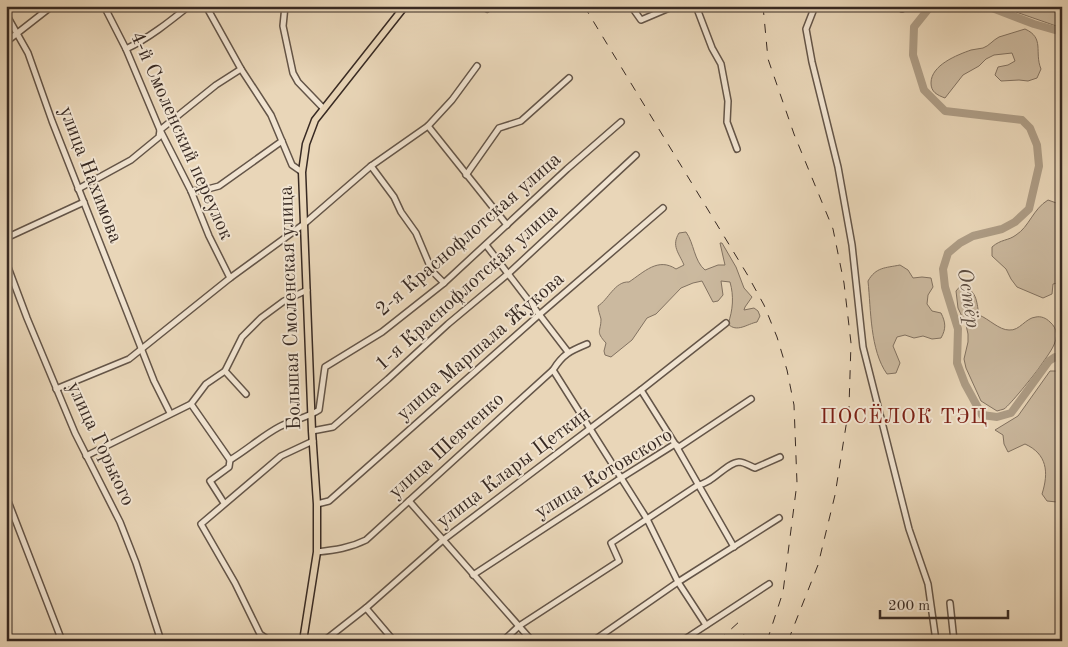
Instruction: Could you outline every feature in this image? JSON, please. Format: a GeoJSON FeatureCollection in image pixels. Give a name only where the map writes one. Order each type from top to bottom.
{"type":"FeatureCollection","features":[{"type":"Feature","properties":{"kind":"main road","name":"Большая Смоленская улица"},"geometry":{"type":"LineString","coordinates":[[303,641],[317,552],[317,504],[312,441],[302,172],[306,144],[315,120],[405,6]]}},
{"type":"Feature","properties":{"kind":"street"},"geometry":{"type":"LineString","coordinates":[[6,42],[52,6]]}},
{"type":"Feature","properties":{"kind":"street","name":"4-й Смоленский переулок"},"geometry":{"type":"LineString","coordinates":[[104,6],[126,49],[160,130],[191,191],[209,236],[230,278]]}},
{"type":"Feature","properties":{"kind":"street"},"geometry":{"type":"LineString","coordinates":[[126,49],[157,31],[189,6]]}},
{"type":"Feature","properties":{"kind":"street"},"geometry":{"type":"LineString","coordinates":[[206,6],[241,69],[271,115],[292,165],[302,172]]}},
{"type":"Feature","properties":{"kind":"street"},"geometry":{"type":"LineString","coordinates":[[285,6],[283,26],[293,73],[298,82],[324,109]]}},
{"type":"Feature","properties":{"kind":"street"},"geometry":{"type":"LineString","coordinates":[[631,6],[641,20],[674,6]]}},
{"type":"Feature","properties":{"kind":"street"},"geometry":{"type":"LineString","coordinates":[[696,6],[712,48],[721,64],[728,101],[727,122],[737,149]]}},
{"type":"Feature","properties":{"kind":"street"},"geometry":{"type":"LineString","coordinates":[[815,6],[806,29],[812,62],[838,167],[852,245],[863,346],[909,529],[928,584],[936,641]]}},
{"type":"Feature","properties":{"kind":"street","name":"улица Нахимова"},"geometry":{"type":"LineString","coordinates":[[6,14],[28,53],[78,189],[154,381],[170,413]]}},
{"type":"Feature","properties":{"kind":"street"},"geometry":{"type":"LineString","coordinates":[[56,389],[129,359],[230,278],[304,224],[371,166],[428,126],[452,100],[477,66]]}},
{"type":"Feature","properties":{"kind":"street"},"geometry":{"type":"LineString","coordinates":[[78,189],[131,160],[159,137],[160,130],[216,85],[241,69]]}},
{"type":"Feature","properties":{"kind":"street"},"geometry":{"type":"LineString","coordinates":[[466,175],[499,128],[521,121],[569,78]]}},
{"type":"Feature","properties":{"kind":"street","name":"2-я Краснофлотская улица"},"geometry":{"type":"LineString","coordinates":[[311,415],[319,410],[325,367],[382,332],[444,283],[621,122]]}},
{"type":"Feature","properties":{"kind":"street"},"geometry":{"type":"LineString","coordinates":[[428,126],[507,225]]}},
{"type":"Feature","properties":{"kind":"street"},"geometry":{"type":"LineString","coordinates":[[191,191],[219,186],[282,142]]}},
{"type":"Feature","properties":{"kind":"street","name":"1-я Краснофлотская улица"},"geometry":{"type":"LineString","coordinates":[[312,431],[333,427],[448,324],[509,273],[636,155]]}},
{"type":"Feature","properties":{"kind":"street"},"geometry":{"type":"LineString","coordinates":[[371,166],[394,197],[401,212],[416,233],[432,271],[444,283]]}},
{"type":"Feature","properties":{"kind":"street"},"geometry":{"type":"LineString","coordinates":[[6,238],[84,202]]}},
{"type":"Feature","properties":{"kind":"street","name":"улица Маршала Жукова"},"geometry":{"type":"LineString","coordinates":[[317,504],[329,501],[663,208]]}},
{"type":"Feature","properties":{"kind":"street"},"geometry":{"type":"LineString","coordinates":[[486,245],[568,352]]}},
{"type":"Feature","properties":{"kind":"street","name":"улица Горького"},"geometry":{"type":"LineString","coordinates":[[6,262],[56,389],[86,456],[120,522],[136,563],[161,641]]}},
{"type":"Feature","properties":{"kind":"street"},"geometry":{"type":"LineString","coordinates":[[86,456],[191,404],[206,384],[225,371],[242,337],[261,318],[284,301],[307,290]]}},
{"type":"Feature","properties":{"kind":"street","name":"улица Клары Цеткин"},"geometry":{"type":"LineString","coordinates":[[324,641],[366,608],[443,540],[642,390],[726,323]]}},
{"type":"Feature","properties":{"kind":"street","name":"улица Шевченко"},"geometry":{"type":"LineString","coordinates":[[317,552],[355,546],[366,540],[553,370],[568,352],[587,344]]}},
{"type":"Feature","properties":{"kind":"street"},"geometry":{"type":"LineString","coordinates":[[553,370],[647,518],[678,582],[706,625]]}},
{"type":"Feature","properties":{"kind":"street"},"geometry":{"type":"LineString","coordinates":[[225,371],[246,394]]}},
{"type":"Feature","properties":{"kind":"street"},"geometry":{"type":"LineString","coordinates":[[642,390],[734,547]]}},
{"type":"Feature","properties":{"kind":"street","name":"улица Котовского"},"geometry":{"type":"LineString","coordinates":[[473,575],[621,478],[675,444],[678,447],[751,399]]}},
{"type":"Feature","properties":{"kind":"street"},"geometry":{"type":"LineString","coordinates":[[191,404],[230,460],[230,466],[210,481],[224,503]]}},
{"type":"Feature","properties":{"kind":"street"},"geometry":{"type":"LineString","coordinates":[[230,460],[248,450],[280,426],[311,415]]}},
{"type":"Feature","properties":{"kind":"street"},"geometry":{"type":"LineString","coordinates":[[270,641],[260,634],[235,583],[201,524],[282,456],[312,441]]}},
{"type":"Feature","properties":{"kind":"street"},"geometry":{"type":"LineString","coordinates":[[503,641],[519,626],[619,561],[611,543],[647,518],[730,466],[739,462],[755,468],[780,457]]}},
{"type":"Feature","properties":{"kind":"street"},"geometry":{"type":"LineString","coordinates":[[6,496],[62,641]]}},
{"type":"Feature","properties":{"kind":"street"},"geometry":{"type":"LineString","coordinates":[[409,501],[532,641]]}},
{"type":"Feature","properties":{"kind":"street"},"geometry":{"type":"LineString","coordinates":[[593,641],[678,582],[779,518]]}},
{"type":"Feature","properties":{"kind":"street"},"geometry":{"type":"LineString","coordinates":[[682,641],[769,584]]}},
{"type":"Feature","properties":{"kind":"street"},"geometry":{"type":"LineString","coordinates":[[950,602],[954,641]]}},
{"type":"Feature","properties":{"kind":"street"},"geometry":{"type":"LineString","coordinates":[[366,608],[394,641]]}},
{"type":"Feature","properties":{"kind":"shaded area"},"geometry":{"type":"Polygon","coordinates":[[[1008,6],[1062,6],[1062,28],[1016,12],[1008,6]]]}},
{"type":"Feature","properties":{"kind":"shaded area"},"geometry":{"type":"Polygon","coordinates":[[[1025,29],[1037,41],[1041,69],[1037,78],[1028,81],[1001,81],[995,75],[998,67],[1015,61],[1012,53],[994,55],[963,75],[945,98],[933,91],[931,86],[932,77],[940,66],[965,52],[985,47],[999,37],[1025,29]]]}},
{"type":"Feature","properties":{"kind":"shaded area"},"geometry":{"type":"Polygon","coordinates":[[[1048,200],[1062,205],[1062,282],[1053,284],[1052,294],[1043,298],[1017,287],[1006,269],[992,256],[992,247],[1020,232],[1038,208],[1048,200]]]}},
{"type":"Feature","properties":{"kind":"shaded area"},"geometry":{"type":"Polygon","coordinates":[[[686,232],[696,257],[705,270],[718,265],[725,265],[720,243],[722,243],[736,267],[744,288],[752,297],[744,310],[754,308],[758,311],[760,316],[757,322],[738,328],[731,327],[728,324],[732,303],[730,282],[721,281],[723,295],[718,301],[713,302],[702,281],[681,288],[656,314],[647,318],[632,340],[611,357],[605,355],[606,343],[599,331],[601,319],[598,306],[620,284],[629,282],[651,267],[663,265],[676,269],[684,265],[676,242],[679,233],[686,232]]]}},
{"type":"Feature","properties":{"kind":"shaded area"},"geometry":{"type":"Polygon","coordinates":[[[900,265],[908,270],[913,278],[931,278],[933,287],[928,295],[927,304],[932,311],[941,313],[945,329],[941,338],[932,339],[923,336],[914,338],[905,335],[897,337],[893,346],[900,363],[896,373],[887,374],[881,364],[874,342],[868,281],[878,271],[900,265]]]}},
{"type":"Feature","properties":{"kind":"shaded area"},"geometry":{"type":"Polygon","coordinates":[[[962,284],[971,290],[975,296],[979,315],[1005,330],[1016,329],[1032,318],[1042,317],[1050,322],[1056,333],[1054,345],[1039,368],[1011,402],[1003,409],[997,411],[981,401],[966,368],[964,359],[968,334],[958,308],[956,291],[962,284]]]}},
{"type":"Feature","properties":{"kind":"shaded area"},"geometry":{"type":"Polygon","coordinates":[[[1050,371],[1062,372],[1062,495],[1057,502],[1047,501],[1042,494],[1045,471],[1042,458],[1038,453],[1025,444],[1008,452],[1004,444],[1003,435],[995,430],[1018,416],[1050,371]]]}},
{"type":"Feature","properties":{"kind":"waterway","name":"Остёр"},"geometry":{"type":"LineString","coordinates":[[932,6],[914,27],[913,55],[924,90],[945,111],[1022,120],[1030,128],[1037,145],[1039,166],[1029,209],[1015,222],[1002,229],[973,236],[960,243],[948,253],[943,269],[945,287],[958,329],[957,363],[965,384],[982,415],[997,417],[1011,413],[1049,361],[1055,357],[1062,359]]}},
{"type":"Feature","properties":{"kind":"waterway","name":"Остёр"},"geometry":{"type":"LineString","coordinates":[[987,6],[1034,24],[1062,32]]}},
{"type":"Feature","properties":{"kind":"railway"},"geometry":{"type":"LineString","coordinates":[[584,6],[747,274],[764,305],[777,337],[787,370],[794,405],[797,483],[783,592],[767,641]]}},
{"type":"Feature","properties":{"kind":"railway"},"geometry":{"type":"LineString","coordinates":[[763,6],[768,59],[794,134],[833,229],[844,283],[851,343],[849,407],[835,495],[818,565],[788,641]]}},
{"type":"Feature","properties":{"kind":"railway"},"geometry":{"type":"LineString","coordinates":[[718,641],[740,621]]}},
{"type":"Feature","properties":{"kind":"railway"},"geometry":{"type":"LineString","coordinates":[[738,641],[746,632]]}},
{"type":"Feature","properties":{"kind":"district","name":"ПОСЁЛОК ТЭЦ"},"geometry":{"type":"Point","coordinates":[904,417]}}]}
